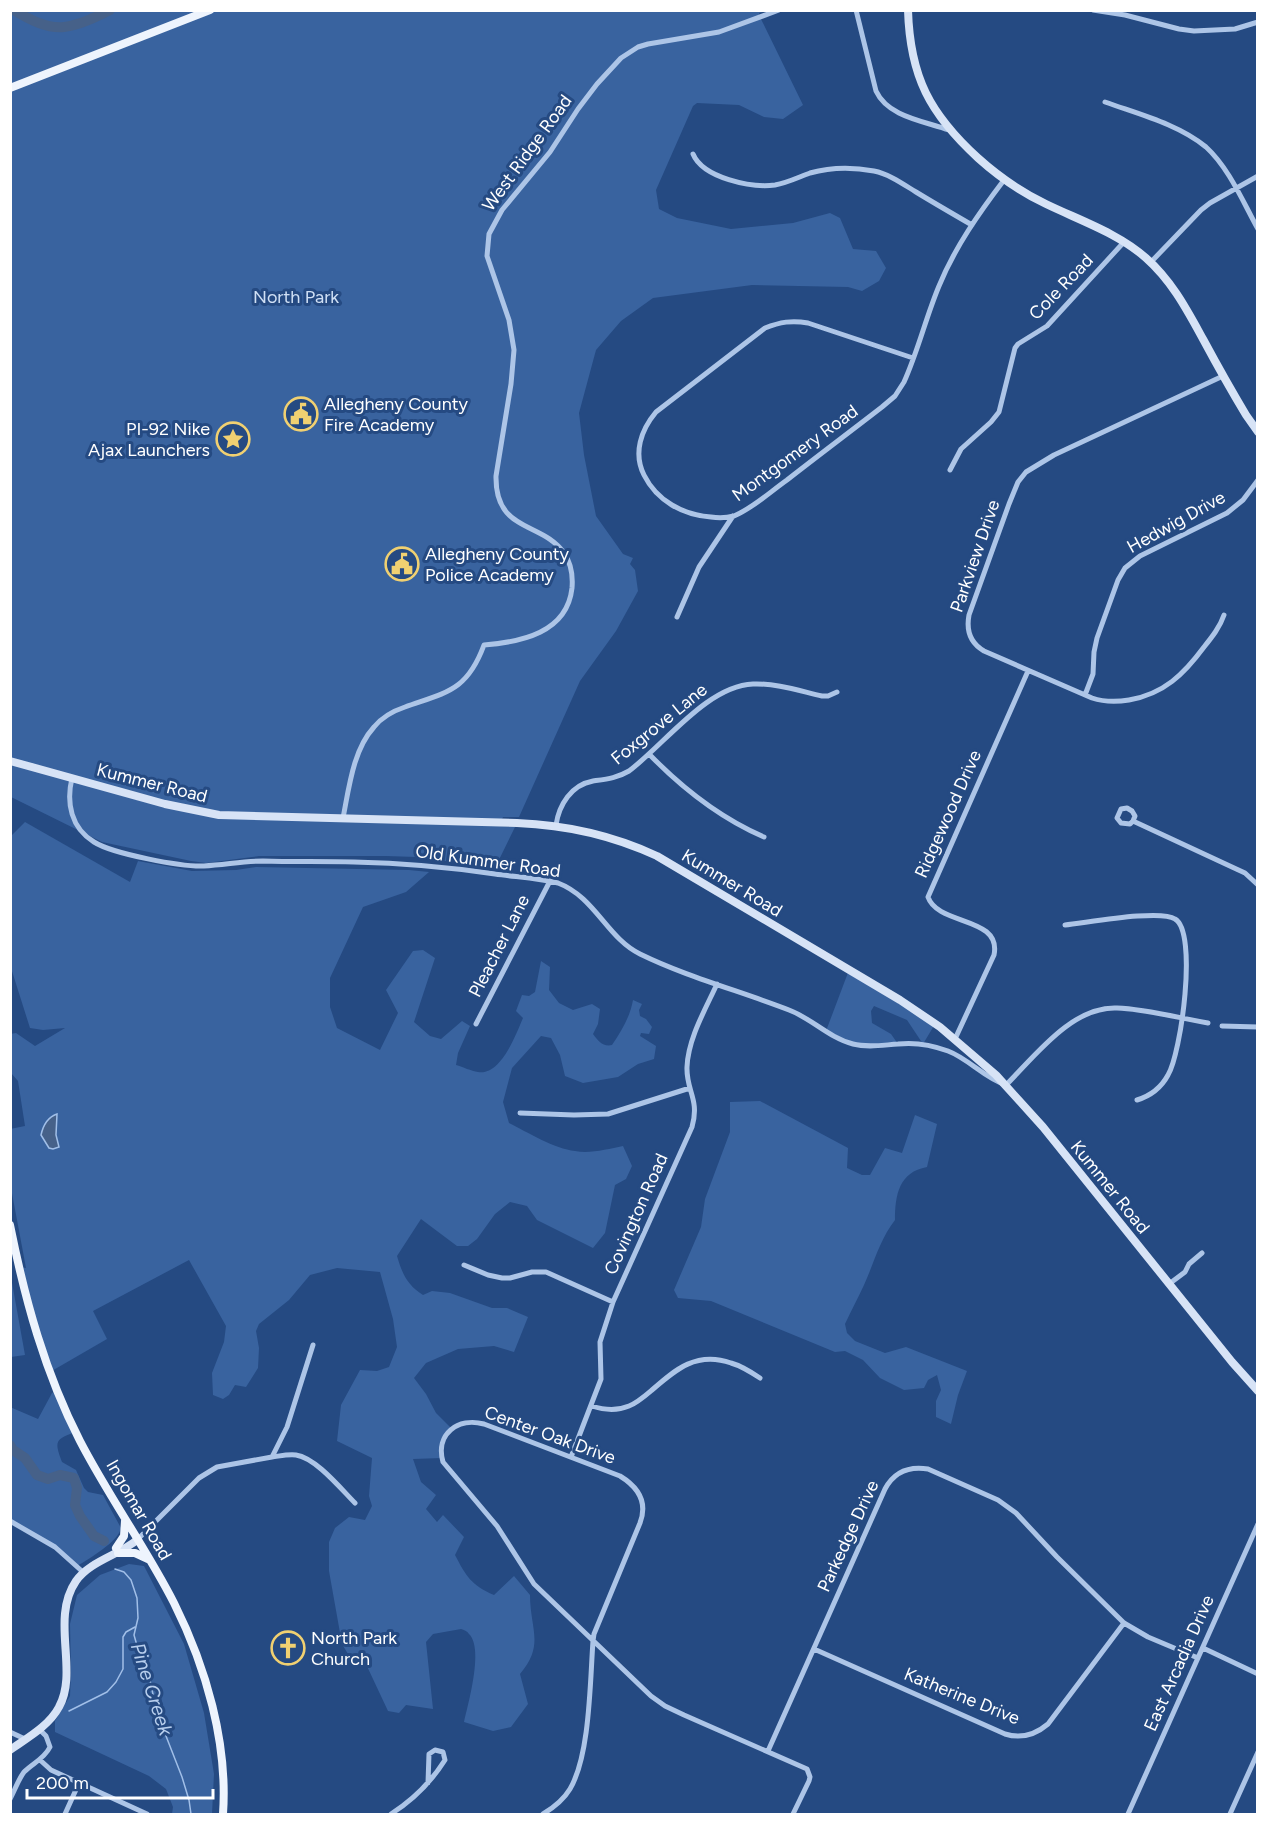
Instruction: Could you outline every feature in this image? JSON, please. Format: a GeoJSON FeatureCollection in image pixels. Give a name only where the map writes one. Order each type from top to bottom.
{"type":"FeatureCollection","features":[{"type":"Feature","properties":{"kind":"main road"},"geometry":{"type":"LineString","coordinates":[[10,88],[210,10]]}},
{"type":"Feature","properties":{"kind":"main road","name":"Ingomar Road"},"geometry":{"type":"LineString","coordinates":[[10,1225],[23,1285],[42,1353],[81,1442],[173,1602],[203,1674],[221,1760],[223,1815]]}},
{"type":"Feature","properties":{"kind":"main road"},"geometry":{"type":"LineString","coordinates":[[124,1518],[124,1536],[117,1550],[135,1553],[148,1559]]}},
{"type":"Feature","properties":{"kind":"street","name":"West Ridge Road"},"geometry":{"type":"LineString","coordinates":[[343,818],[362,745],[378,722],[392,712],[433,698],[456,687],[472,671],[484,645],[520,640],[546,630],[561,615],[570,597],[572,575],[564,554],[555,543],[513,518],[504,509],[496,491],[496,476],[511,384],[514,350],[509,320],[487,256],[487,241],[495,220],[550,153],[589,93],[627,54],[643,46],[719,32],[779,10]]}},
{"type":"Feature","properties":{"kind":"street"},"geometry":{"type":"LineString","coordinates":[[856,10],[876,91],[881,101],[900,114],[949,130]]}},
{"type":"Feature","properties":{"kind":"street"},"geometry":{"type":"LineString","coordinates":[[908,10],[912,50],[918,75],[932,105],[949,130],[1004,180],[1032,197],[1124,242],[1151,262],[1179,296],[1245,415],[1257,432]]}},
{"type":"Feature","properties":{"kind":"street"},"geometry":{"type":"LineString","coordinates":[[1093,10],[1194,31],[1235,28],[1257,22]]}},
{"type":"Feature","properties":{"kind":"street"},"geometry":{"type":"LineString","coordinates":[[1105,102],[1191,136],[1212,154],[1225,171],[1257,229]]}},
{"type":"Feature","properties":{"kind":"street"},"geometry":{"type":"LineString","coordinates":[[693,154],[703,168],[742,184],[776,185],[813,172],[836,168],[855,168],[878,172],[972,225]]}},
{"type":"Feature","properties":{"kind":"street"},"geometry":{"type":"LineString","coordinates":[[1151,262],[1201,210],[1257,176]]}},
{"type":"Feature","properties":{"kind":"street","name":"Montgomery Road"},"geometry":{"type":"LineString","coordinates":[[913,358],[808,323],[786,321],[765,328],[665,405],[649,421],[644,429],[639,449],[640,464],[649,485],[667,502],[682,511],[705,517],[733,516],[758,502],[896,396],[904,382],[913,358],[945,271],[972,225],[1004,180]]}},
{"type":"Feature","properties":{"kind":"street","name":"Cole Road"},"geometry":{"type":"LineString","coordinates":[[950,470],[961,449],[999,412],[1017,344],[1047,326],[1124,242]]}},
{"type":"Feature","properties":{"kind":"street","name":"Parkview Drive"},"geometry":{"type":"LineString","coordinates":[[1223,376],[1032,467],[1018,482],[1009,504],[969,615],[968,627],[970,639],[979,648],[1028,671],[1099,700],[1124,700],[1144,697],[1169,686],[1184,673],[1218,628],[1224,615]]}},
{"type":"Feature","properties":{"kind":"street","name":"Hedwig Drive"},"geometry":{"type":"LineString","coordinates":[[1085,695],[1093,674],[1097,638],[1118,580],[1125,568],[1140,556],[1227,513],[1238,505],[1256,484]]}},
{"type":"Feature","properties":{"kind":"street"},"geometry":{"type":"LineString","coordinates":[[676,617],[699,567],[733,516]]}},
{"type":"Feature","properties":{"kind":"street","name":"Ridgewood Drive"},"geometry":{"type":"LineString","coordinates":[[955,1039],[993,956],[994,942],[988,933],[939,910],[932,905],[928,897],[1028,671]]}},
{"type":"Feature","properties":{"kind":"street","name":"Foxgrove Lane"},"geometry":{"type":"LineString","coordinates":[[556,825],[561,807],[571,793],[586,783],[620,776],[629,771],[707,702],[740,686],[763,684],[828,696],[837,692]]}},
{"type":"Feature","properties":{"kind":"street"},"geometry":{"type":"LineString","coordinates":[[649,754],[704,803],[734,823],[764,837]]}},
{"type":"Feature","properties":{"kind":"street","name":"Kummer Road"},"geometry":{"type":"LineString","coordinates":[[10,761],[199,812],[252,816],[556,825],[614,838],[657,856],[894,997],[955,1039],[1006,1085],[1050,1136],[1257,1391]]}},
{"type":"Feature","properties":{"kind":"street","name":"Old Kummer Road"},"geometry":{"type":"LineString","coordinates":[[72,778],[69,798],[72,817],[82,832],[93,842],[115,851],[193,866],[254,861],[389,863],[462,869],[550,881],[567,886],[581,897],[633,951],[791,1010],[840,1039],[871,1046],[923,1044],[948,1051],[989,1078],[1006,1085]]}},
{"type":"Feature","properties":{"kind":"street"},"geometry":{"type":"LineString","coordinates":[[1133,821],[1245,873],[1257,885]]}},
{"type":"Feature","properties":{"kind":"street","name":"Pleacher Lane"},"geometry":{"type":"LineString","coordinates":[[476,1024],[550,881]]}},
{"type":"Feature","properties":{"kind":"street"},"geometry":{"type":"LineString","coordinates":[[1065,926],[1159,915],[1179,921],[1184,934],[1187,985],[1172,1066],[1168,1075],[1151,1094],[1137,1100]]}},
{"type":"Feature","properties":{"kind":"street","name":"Covington Road"},"geometry":{"type":"LineString","coordinates":[[571,1457],[601,1379],[599,1347],[613,1302],[692,1127],[695,1107],[686,1070],[688,1053],[717,984]]}},
{"type":"Feature","properties":{"kind":"street"},"geometry":{"type":"LineString","coordinates":[[1006,1085],[1063,1028],[1084,1014],[1115,1008],[1208,1023]]}},
{"type":"Feature","properties":{"kind":"street"},"geometry":{"type":"LineString","coordinates":[[1222,1026],[1257,1027]]}},
{"type":"Feature","properties":{"kind":"street"},"geometry":{"type":"LineString","coordinates":[[520,1113],[608,1114],[690,1088]]}},
{"type":"Feature","properties":{"kind":"street"},"geometry":{"type":"LineString","coordinates":[[1169,1284],[1185,1272],[1189,1264],[1202,1253]]}},
{"type":"Feature","properties":{"kind":"street"},"geometry":{"type":"LineString","coordinates":[[464,1265],[502,1278],[532,1272],[546,1272],[613,1302]]}},
{"type":"Feature","properties":{"kind":"street"},"geometry":{"type":"LineString","coordinates":[[272,1457],[287,1426],[313,1345]]}},
{"type":"Feature","properties":{"kind":"street"},"geometry":{"type":"LineString","coordinates":[[592,1406],[608,1409],[628,1407],[640,1400],[678,1368],[697,1360],[730,1362],[760,1378]]}},
{"type":"Feature","properties":{"kind":"street","name":"Center Oak Drive"},"geometry":{"type":"LineString","coordinates":[[543,1815],[554,1807],[570,1789],[581,1761],[587,1726],[593,1641],[640,1523],[643,1503],[638,1491],[628,1481],[571,1457],[484,1424],[471,1421],[456,1425],[448,1432],[443,1443],[441,1453],[445,1466],[497,1526],[531,1581],[593,1641]]}},
{"type":"Feature","properties":{"kind":"street"},"geometry":{"type":"LineString","coordinates":[[10,1750],[39,1729],[54,1714],[64,1695],[66,1675],[64,1618],[74,1584],[89,1565],[117,1550],[128,1541],[137,1540],[199,1478],[217,1467],[295,1455],[306,1458],[355,1503]]}},
{"type":"Feature","properties":{"kind":"street","name":"Parkedge Drive"},"geometry":{"type":"LineString","coordinates":[[768,1751],[888,1485],[897,1474],[914,1468],[935,1472],[984,1493],[1008,1507],[1124,1623],[1148,1637],[1198,1659]]}},
{"type":"Feature","properties":{"kind":"street"},"geometry":{"type":"LineString","coordinates":[[10,1521],[55,1547],[84,1573]]}},
{"type":"Feature","properties":{"kind":"street","name":"East Arcadia Drive"},"geometry":{"type":"LineString","coordinates":[[1128,1815],[1257,1524]]}},
{"type":"Feature","properties":{"kind":"street","name":"Katherine Drive"},"geometry":{"type":"LineString","coordinates":[[814,1648],[1012,1737],[1024,1737],[1048,1724],[1124,1623]]}},
{"type":"Feature","properties":{"kind":"street"},"geometry":{"type":"LineString","coordinates":[[593,1641],[658,1702],[803,1767],[809,1773],[809,1781],[793,1815]]}},
{"type":"Feature","properties":{"kind":"street"},"geometry":{"type":"LineString","coordinates":[[1203,1648],[1257,1674]]}},
{"type":"Feature","properties":{"kind":"street"},"geometry":{"type":"LineString","coordinates":[[10,1799],[22,1775],[47,1754],[50,1748],[46,1736],[39,1729]]}},
{"type":"Feature","properties":{"kind":"street"},"geometry":{"type":"LineString","coordinates":[[10,1732],[25,1739]]}},
{"type":"Feature","properties":{"kind":"street"},"geometry":{"type":"LineString","coordinates":[[391,1815],[428,1783],[445,1760],[443,1752],[435,1750],[429,1754],[428,1783]]}},
{"type":"Feature","properties":{"kind":"street"},"geometry":{"type":"LineString","coordinates":[[1230,1815],[1257,1752]]}},
{"type":"Feature","properties":{"kind":"street"},"geometry":{"type":"LineString","coordinates":[[40,1760],[51,1770],[147,1815]]}},
{"type":"Feature","properties":{"kind":"street"},"geometry":{"type":"LineString","coordinates":[[65,1815],[80,1783]]}},
{"type":"Feature","properties":{"kind":"green space","name":"North Park"},"geometry":{"type":"Polygon","coordinates":[[[10,11],[766,11],[759,13],[760,17],[803,105],[783,119],[764,117],[739,105],[697,103],[693,106],[656,190],[659,209],[677,218],[731,229],[793,223],[830,213],[840,218],[853,249],[876,251],[886,268],[879,281],[862,291],[848,287],[752,285],[653,298],[621,321],[596,350],[579,413],[584,455],[596,516],[623,554],[633,558],[630,564],[635,570],[638,591],[616,631],[580,681],[519,817],[503,817],[499,826],[515,827],[495,868],[417,857],[386,856],[259,856],[206,863],[191,861],[102,842],[11,797],[10,11]]]}},
{"type":"Feature","properties":{"kind":"green space"},"geometry":{"type":"Polygon","coordinates":[[[25,822],[130,882],[138,861],[192,871],[256,867],[429,872],[406,892],[363,907],[330,978],[330,1007],[337,1028],[380,1050],[398,1013],[386,990],[413,951],[423,950],[435,958],[414,1022],[430,1036],[441,1039],[462,1021],[470,1026],[458,1053],[456,1065],[478,1072],[494,1068],[512,1043],[523,1018],[516,1011],[522,995],[529,996],[535,992],[541,961],[550,967],[549,990],[559,1003],[573,1010],[592,1004],[600,1009],[598,1024],[593,1034],[603,1044],[612,1045],[625,1023],[633,1000],[642,1004],[639,1010],[640,1016],[646,1019],[652,1027],[649,1034],[641,1033],[640,1036],[656,1046],[654,1059],[638,1064],[618,1077],[583,1083],[565,1076],[560,1055],[551,1038],[541,1036],[512,1068],[503,1102],[509,1123],[541,1140],[567,1150],[587,1152],[623,1146],[632,1166],[626,1179],[615,1185],[605,1233],[593,1248],[537,1220],[527,1206],[510,1202],[495,1214],[477,1239],[468,1246],[457,1246],[421,1219],[397,1256],[406,1278],[423,1295],[432,1291],[450,1293],[492,1308],[507,1308],[528,1317],[514,1352],[494,1346],[458,1349],[426,1363],[414,1378],[436,1413],[452,1429],[445,1438],[442,1458],[413,1459],[421,1482],[436,1495],[426,1509],[437,1522],[443,1515],[464,1537],[455,1555],[474,1583],[494,1595],[514,1576],[530,1595],[534,1645],[528,1664],[520,1674],[528,1704],[511,1727],[493,1731],[464,1722],[474,1676],[475,1651],[473,1641],[464,1630],[433,1634],[426,1642],[433,1709],[406,1705],[399,1713],[388,1711],[365,1662],[354,1664],[342,1644],[329,1571],[329,1542],[335,1528],[349,1517],[365,1520],[372,1506],[369,1496],[372,1458],[337,1441],[341,1405],[360,1370],[377,1371],[389,1367],[397,1347],[393,1319],[380,1272],[337,1268],[310,1275],[289,1300],[259,1324],[256,1331],[259,1348],[258,1368],[246,1387],[235,1385],[229,1395],[223,1399],[213,1395],[212,1373],[224,1342],[226,1326],[189,1260],[93,1311],[107,1339],[50,1372],[19,1267],[26,1268],[11,1188],[10,1129],[25,1126],[18,1081],[11,1073],[10,1034],[16,1033],[35,1046],[65,1028],[43,1030],[30,1028],[11,968],[10,837],[25,822]]]}},
{"type":"Feature","properties":{"kind":"green space"},"geometry":{"type":"Polygon","coordinates":[[[849,970],[935,1024],[923,1044],[907,1020],[874,1006],[871,1011],[872,1023],[891,1034],[898,1044],[855,1044],[826,1031],[849,970]]]}},
{"type":"Feature","properties":{"kind":"green space"},"geometry":{"type":"Polygon","coordinates":[[[760,1101],[848,1148],[847,1168],[862,1175],[870,1175],[885,1148],[902,1153],[915,1115],[937,1124],[927,1167],[910,1174],[900,1186],[895,1220],[881,1243],[845,1324],[847,1333],[855,1341],[885,1353],[906,1347],[967,1371],[951,1424],[936,1417],[936,1401],[941,1390],[937,1375],[928,1380],[924,1388],[904,1390],[880,1378],[863,1360],[845,1351],[835,1352],[711,1301],[678,1298],[674,1290],[701,1227],[705,1199],[730,1132],[730,1102],[760,1101]]]}},
{"type":"Feature","properties":{"kind":"green space"},"geometry":{"type":"Polygon","coordinates":[[[11,1277],[25,1355],[10,1357],[11,1277]]]}},
{"type":"Feature","properties":{"kind":"green space"},"geometry":{"type":"Polygon","coordinates":[[[57,1391],[76,1432],[58,1442],[62,1462],[76,1470],[88,1492],[103,1495],[121,1528],[109,1544],[77,1566],[61,1551],[11,1521],[10,1407],[38,1419],[52,1393],[57,1391]]]}},
{"type":"Feature","properties":{"kind":"green space"},"geometry":{"type":"Polygon","coordinates":[[[129,1564],[144,1566],[184,1644],[204,1713],[214,1774],[212,1814],[172,1814],[173,1807],[166,1789],[149,1776],[55,1732],[55,1721],[70,1696],[70,1624],[77,1595],[100,1575],[129,1564]]]}},
{"type":"Feature","properties":{"kind":"shaded area"},"geometry":{"type":"Polygon","coordinates":[[[57,1114],[56,1135],[59,1147],[53,1149],[49,1148],[41,1135],[46,1122],[57,1114]]]}},
{"type":"Feature","properties":{"kind":"waterway","name":"Pine Creek"},"geometry":{"type":"LineString","coordinates":[[14,10],[38,23],[58,27],[82,23],[110,10]]}},
{"type":"Feature","properties":{"kind":"waterway","name":"Pine Creek"},"geometry":{"type":"LineString","coordinates":[[10,1445],[13,1450],[25,1458],[37,1475],[48,1479],[60,1475],[74,1478],[77,1488],[75,1505],[80,1516],[94,1536],[104,1541]]}},
{"type":"Feature","properties":{"kind":"waterway","name":"Pine Creek"},"geometry":{"type":"LineString","coordinates":[[115,1569],[124,1572],[131,1580],[137,1598],[138,1618],[134,1635],[140,1656],[148,1671],[157,1713],[182,1777],[191,1814]]}},
{"type":"Feature","properties":{"kind":"waterway"},"geometry":{"type":"LineString","coordinates":[[69,1711],[107,1692],[116,1682],[123,1669],[123,1637],[126,1632],[135,1627]]}},
{"type":"Feature","properties":{"kind":"place","name":"Allegheny County Fire Academy"},"geometry":{"type":"Point","coordinates":[301,414]}},
{"type":"Feature","properties":{"kind":"place","name":"PI-92 Nike Ajax Launchers"},"geometry":{"type":"Point","coordinates":[233,439]}},
{"type":"Feature","properties":{"kind":"place","name":"Allegheny County Police Academy"},"geometry":{"type":"Point","coordinates":[402,564]}},
{"type":"Feature","properties":{"kind":"place","name":"North Park Church"},"geometry":{"type":"Point","coordinates":[288,1648]}}]}
